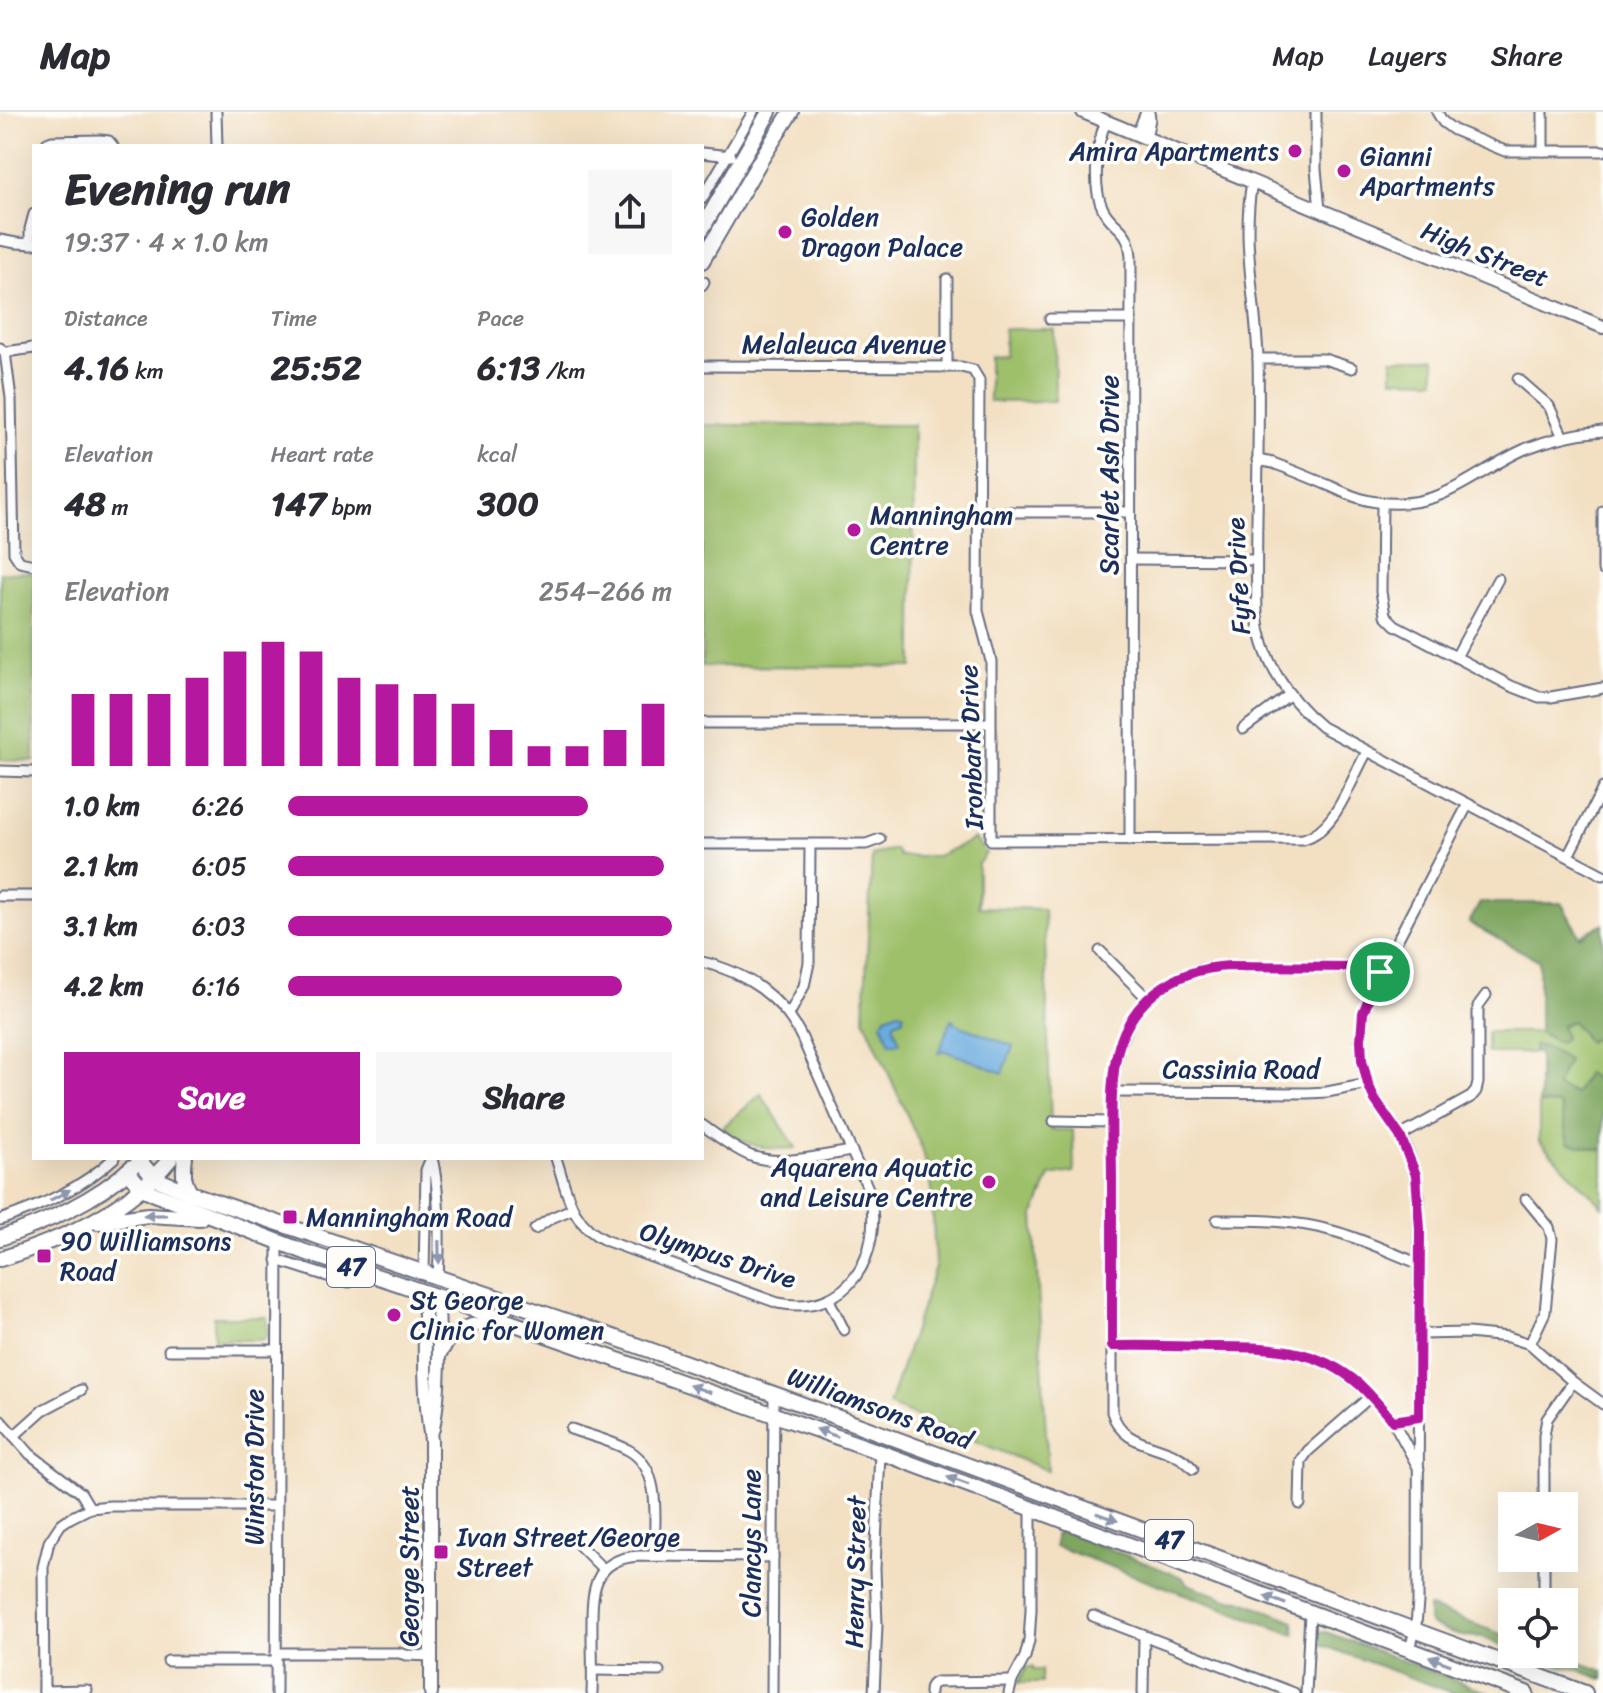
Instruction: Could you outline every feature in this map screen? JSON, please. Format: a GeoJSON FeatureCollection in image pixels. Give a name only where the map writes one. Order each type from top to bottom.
{"type":"FeatureCollection","features":[{"type":"Feature","properties":{"kind":"main road"},"geometry":{"type":"LineString","coordinates":[[704,225],[735,157],[769,112]]}},
{"type":"Feature","properties":{"kind":"main road"},"geometry":{"type":"LineString","coordinates":[[704,258],[791,112]]}},
{"type":"Feature","properties":{"kind":"main road","name":"High Street"},"geometry":{"type":"LineString","coordinates":[[1083,112],[1603,327]]}},
{"type":"Feature","properties":{"kind":"main road"},"geometry":{"type":"LineString","coordinates":[[0,1238],[44,1222],[100,1193],[139,1160]]}},
{"type":"Feature","properties":{"kind":"main road","name":"47"},"geometry":{"type":"LineString","coordinates":[[141,1160],[154,1178]]}},
{"type":"Feature","properties":{"kind":"main road"},"geometry":{"type":"LineString","coordinates":[[0,1259],[42,1246],[90,1224],[142,1188],[169,1160]]}},
{"type":"Feature","properties":{"kind":"main road"},"geometry":{"type":"LineString","coordinates":[[185,1160],[183,1174],[190,1193]]}},
{"type":"Feature","properties":{"kind":"main road","name":"47"},"geometry":{"type":"LineString","coordinates":[[127,1171],[142,1188]]}},
{"type":"Feature","properties":{"kind":"main road","name":"Williamsons Road"},"geometry":{"type":"LineString","coordinates":[[154,1178],[774,1394],[1585,1693]]}},
{"type":"Feature","properties":{"kind":"main road","name":"Williamsons Road"},"geometry":{"type":"LineString","coordinates":[[142,1188],[278,1241],[880,1452],[1526,1693]]}},
{"type":"Feature","properties":{"kind":"main road"},"geometry":{"type":"LineString","coordinates":[[90,1224],[148,1215],[220,1220]]}},
{"type":"Feature","properties":{"kind":"main road"},"geometry":{"type":"LineString","coordinates":[[431,1276],[432,1295]]}},
{"type":"Feature","properties":{"kind":"main road","name":"George Street"},"geometry":{"type":"LineString","coordinates":[[431,1440],[436,1416],[439,1355],[432,1295]]}},
{"type":"Feature","properties":{"kind":"main road","name":"George Street"},"geometry":{"type":"LineString","coordinates":[[431,1693],[431,1440],[425,1387],[432,1295]]}},
{"type":"Feature","properties":{"kind":"main road"},"geometry":{"type":"LineString","coordinates":[[439,1355],[457,1331],[467,1325],[515,1324]]}},
{"type":"Feature","properties":{"kind":"main road"},"geometry":{"type":"LineString","coordinates":[[1031,1508],[1034,1490]]}},
{"type":"Feature","properties":{"kind":"street"},"geometry":{"type":"LineString","coordinates":[[216,112],[217,144]]}},
{"type":"Feature","properties":{"kind":"street"},"geometry":{"type":"LineString","coordinates":[[704,196],[735,157],[753,112]]}},
{"type":"Feature","properties":{"kind":"street"},"geometry":{"type":"LineString","coordinates":[[1142,136],[1148,112]]}},
{"type":"Feature","properties":{"kind":"street"},"geometry":{"type":"LineString","coordinates":[[1314,207],[1316,112]]}},
{"type":"Feature","properties":{"kind":"street"},"geometry":{"type":"LineString","coordinates":[[1437,112],[1443,122],[1454,130],[1495,148],[1509,151],[1603,151]]}},
{"type":"Feature","properties":{"kind":"street"},"geometry":{"type":"LineString","coordinates":[[1543,112],[1543,151]]}},
{"type":"Feature","properties":{"kind":"street","name":"Scarlet Ash Drive"},"geometry":{"type":"LineString","coordinates":[[1106,122],[1098,149],[1098,196],[1104,212],[1121,228],[1131,248],[1130,840]]}},
{"type":"Feature","properties":{"kind":"street"},"geometry":{"type":"LineString","coordinates":[[47,144],[52,141],[100,140],[111,144]]}},
{"type":"Feature","properties":{"kind":"street"},"geometry":{"type":"LineString","coordinates":[[704,153],[735,157]]}},
{"type":"Feature","properties":{"kind":"street","name":"Fyfe Drive"},"geometry":{"type":"LineString","coordinates":[[1252,182],[1249,265],[1258,359],[1257,615],[1260,636],[1272,667],[1289,695],[1322,727],[1603,875]]}},
{"type":"Feature","properties":{"kind":"street"},"geometry":{"type":"LineString","coordinates":[[0,240],[32,244],[32,222]]}},
{"type":"Feature","properties":{"kind":"street"},"geometry":{"type":"LineString","coordinates":[[947,279],[947,367]]}},
{"type":"Feature","properties":{"kind":"street"},"geometry":{"type":"LineString","coordinates":[[1050,319],[1131,319]]}},
{"type":"Feature","properties":{"kind":"street"},"geometry":{"type":"LineString","coordinates":[[32,348],[3,350],[11,398],[14,553],[20,562],[32,565]]}},
{"type":"Feature","properties":{"kind":"street"},"geometry":{"type":"LineString","coordinates":[[1258,359],[1324,359],[1352,368]]}},
{"type":"Feature","properties":{"kind":"street","name":"Melaleuca Avenue"},"geometry":{"type":"LineString","coordinates":[[704,366],[961,367],[973,370],[979,380]]}},
{"type":"Feature","properties":{"kind":"street"},"geometry":{"type":"LineString","coordinates":[[1518,379],[1549,406],[1563,437]]}},
{"type":"Feature","properties":{"kind":"street","name":"Ironbark Drive"},"geometry":{"type":"LineString","coordinates":[[979,380],[978,611],[991,661],[991,840],[1309,838],[1323,829],[1334,815],[1367,752]]}},
{"type":"Feature","properties":{"kind":"street"},"geometry":{"type":"LineString","coordinates":[[1257,460],[1273,463],[1354,496],[1382,503],[1416,501],[1459,488],[1524,450],[1563,437],[1603,431]]}},
{"type":"Feature","properties":{"kind":"street"},"geometry":{"type":"LineString","coordinates":[[1382,503],[1381,592],[1385,615],[1395,625],[1511,686],[1539,697],[1564,696],[1603,688]]}},
{"type":"Feature","properties":{"kind":"street"},"geometry":{"type":"LineString","coordinates":[[1603,511],[1603,570]]}},
{"type":"Feature","properties":{"kind":"street"},"geometry":{"type":"LineString","coordinates":[[978,512],[1130,512]]}},
{"type":"Feature","properties":{"kind":"street"},"geometry":{"type":"LineString","coordinates":[[0,537],[13,536]]}},
{"type":"Feature","properties":{"kind":"street"},"geometry":{"type":"LineString","coordinates":[[1131,559],[1256,560]]}},
{"type":"Feature","properties":{"kind":"street"},"geometry":{"type":"LineString","coordinates":[[1456,657],[1498,579]]}},
{"type":"Feature","properties":{"kind":"street"},"geometry":{"type":"LineString","coordinates":[[1243,729],[1289,695]]}},
{"type":"Feature","properties":{"kind":"street"},"geometry":{"type":"LineString","coordinates":[[704,723],[990,723]]}},
{"type":"Feature","properties":{"kind":"street"},"geometry":{"type":"LineString","coordinates":[[0,771],[32,772]]}},
{"type":"Feature","properties":{"kind":"street"},"geometry":{"type":"LineString","coordinates":[[1568,856],[1603,788]]}},
{"type":"Feature","properties":{"kind":"street"},"geometry":{"type":"LineString","coordinates":[[1410,1650],[1418,1602],[1420,1229],[1416,1175],[1400,1136],[1375,1100],[1368,1084],[1362,1060],[1361,1027],[1368,999],[1380,972],[1468,804]]}},
{"type":"Feature","properties":{"kind":"street"},"geometry":{"type":"LineString","coordinates":[[704,844],[866,844],[880,839]]}},
{"type":"Feature","properties":{"kind":"street"},"geometry":{"type":"LineString","coordinates":[[789,1015],[808,975],[810,845]]}},
{"type":"Feature","properties":{"kind":"street"},"geometry":{"type":"LineString","coordinates":[[0,896],[32,896]]}},
{"type":"Feature","properties":{"kind":"street"},"geometry":{"type":"LineString","coordinates":[[1100,951],[1147,998]]}},
{"type":"Feature","properties":{"kind":"street","name":"Olympus Drive"},"geometry":{"type":"LineString","coordinates":[[557,1160],[572,1209],[588,1230],[607,1241],[778,1303],[802,1305],[829,1300],[862,1268],[873,1233],[870,1193],[802,1038],[789,1015],[750,981],[735,972],[704,963]]}},
{"type":"Feature","properties":{"kind":"street"},"geometry":{"type":"LineString","coordinates":[[1193,1469],[1186,1460],[1121,1432],[1112,1412],[1112,1122],[1116,1061],[1123,1036],[1147,998],[1179,978],[1201,969],[1355,967],[1380,972]]}},
{"type":"Feature","properties":{"kind":"street"},"geometry":{"type":"LineString","coordinates":[[1400,1136],[1471,1097],[1476,1091],[1478,1006],[1486,995]]}},
{"type":"Feature","properties":{"kind":"street","name":"Cassinia Road"},"geometry":{"type":"LineString","coordinates":[[1113,1092],[1308,1093],[1368,1084]]}},
{"type":"Feature","properties":{"kind":"street"},"geometry":{"type":"LineString","coordinates":[[1054,1121],[1112,1122]]}},
{"type":"Feature","properties":{"kind":"street"},"geometry":{"type":"LineString","coordinates":[[704,1126],[737,1149],[768,1160],[852,1151]]}},
{"type":"Feature","properties":{"kind":"street"},"geometry":{"type":"LineString","coordinates":[[0,1220],[61,1194],[111,1160]]}},
{"type":"Feature","properties":{"kind":"street"},"geometry":{"type":"LineString","coordinates":[[430,1160],[426,1170],[431,1276]]}},
{"type":"Feature","properties":{"kind":"street"},"geometry":{"type":"LineString","coordinates":[[1526,1199],[1549,1227],[1552,1239],[1545,1312],[1530,1344]]}},
{"type":"Feature","properties":{"kind":"street"},"geometry":{"type":"LineString","coordinates":[[535,1229],[572,1209]]}},
{"type":"Feature","properties":{"kind":"street"},"geometry":{"type":"LineString","coordinates":[[1217,1220],[1258,1220],[1312,1226],[1374,1245],[1420,1264]]}},
{"type":"Feature","properties":{"kind":"street","name":"Winston Drive"},"geometry":{"type":"LineString","coordinates":[[276,1693],[278,1241]]}},
{"type":"Feature","properties":{"kind":"street","name":"Williamsons Road"},"geometry":{"type":"LineString","coordinates":[[277,1260],[350,1282],[369,1273]]}},
{"type":"Feature","properties":{"kind":"street"},"geometry":{"type":"LineString","coordinates":[[829,1300],[844,1330]]}},
{"type":"Feature","properties":{"kind":"street"},"geometry":{"type":"LineString","coordinates":[[1420,1334],[1468,1333],[1508,1337],[1530,1344],[1603,1404]]}},
{"type":"Feature","properties":{"kind":"street"},"geometry":{"type":"LineString","coordinates":[[1112,1346],[1260,1347],[1308,1355],[1342,1372],[1371,1396],[1393,1421],[1419,1469]]}},
{"type":"Feature","properties":{"kind":"street"},"geometry":{"type":"LineString","coordinates":[[169,1350],[277,1350]]}},
{"type":"Feature","properties":{"kind":"street"},"geometry":{"type":"LineString","coordinates":[[1544,1492],[1547,1419],[1573,1382]]}},
{"type":"Feature","properties":{"kind":"street"},"geometry":{"type":"LineString","coordinates":[[14,1436],[43,1410],[81,1390]]}},
{"type":"Feature","properties":{"kind":"street","name":"Clancys Lane"},"geometry":{"type":"LineString","coordinates":[[772,1693],[774,1394]]}},
{"type":"Feature","properties":{"kind":"street"},"geometry":{"type":"LineString","coordinates":[[1300,1504],[1301,1461],[1308,1451],[1371,1396]]}},
{"type":"Feature","properties":{"kind":"street"},"geometry":{"type":"LineString","coordinates":[[1393,1421],[1419,1417]]}},
{"type":"Feature","properties":{"kind":"street"},"geometry":{"type":"LineString","coordinates":[[0,1420],[30,1454],[81,1493],[90,1508]]}},
{"type":"Feature","properties":{"kind":"street"},"geometry":{"type":"LineString","coordinates":[[571,1429],[620,1446],[644,1462],[654,1491],[654,1556]]}},
{"type":"Feature","properties":{"kind":"street","name":"Henry Street"},"geometry":{"type":"LineString","coordinates":[[874,1693],[880,1452]]}},
{"type":"Feature","properties":{"kind":"street"},"geometry":{"type":"LineString","coordinates":[[87,1690],[44,1692],[43,1567],[49,1542],[61,1524],[79,1512],[110,1506],[276,1506]]}},
{"type":"Feature","properties":{"kind":"street"},"geometry":{"type":"LineString","coordinates":[[1009,1693],[1029,1641],[1031,1508]]}},
{"type":"Feature","properties":{"kind":"street"},"geometry":{"type":"LineString","coordinates":[[579,1545],[604,1570]]}},
{"type":"Feature","properties":{"kind":"street"},"geometry":{"type":"LineString","coordinates":[[592,1693],[593,1594],[604,1570],[619,1559],[629,1557],[773,1557]]}},
{"type":"Feature","properties":{"kind":"street"},"geometry":{"type":"LineString","coordinates":[[1306,1693],[1310,1613]]}},
{"type":"Feature","properties":{"kind":"street"},"geometry":{"type":"LineString","coordinates":[[1093,1616],[1263,1688],[1294,1693]]}},
{"type":"Feature","properties":{"kind":"street"},"geometry":{"type":"LineString","coordinates":[[1143,1693],[1144,1637]]}},
{"type":"Feature","properties":{"kind":"street"},"geometry":{"type":"LineString","coordinates":[[168,1661],[431,1653]]}},
{"type":"Feature","properties":{"kind":"street"},"geometry":{"type":"LineString","coordinates":[[593,1670],[659,1671]]}},
{"type":"Feature","properties":{"kind":"street"},"geometry":{"type":"LineString","coordinates":[[930,1693],[933,1683],[937,1682],[1012,1681]]}},
{"type":"Feature","properties":{"kind":"green space"},"geometry":{"type":"Polygon","coordinates":[[[1004,329],[1054,329],[1055,401],[989,402],[989,357],[1004,356],[1004,329]]]}},
{"type":"Feature","properties":{"kind":"green space"},"geometry":{"type":"Polygon","coordinates":[[[1392,359],[1435,359],[1435,380],[1392,379],[1392,359]]]}},
{"type":"Feature","properties":{"kind":"green space","name":"Manningham Centre"},"geometry":{"type":"Polygon","coordinates":[[[704,425],[914,425],[913,667],[704,666],[704,425]]]}},
{"type":"Feature","properties":{"kind":"green space"},"geometry":{"type":"Polygon","coordinates":[[[32,572],[32,761],[0,760],[0,573],[32,572]]]}},
{"type":"Feature","properties":{"kind":"green space","name":"Aquarena Aquatic and Leisure Centre"},"geometry":{"type":"Polygon","coordinates":[[[975,839],[986,853],[978,864],[978,907],[1044,909],[1051,1130],[1073,1130],[1074,1172],[1050,1176],[1034,1215],[1048,1471],[889,1405],[935,1267],[932,1189],[923,1151],[864,1018],[872,855],[895,849],[899,856],[937,856],[975,839]]]}},
{"type":"Feature","properties":{"kind":"green space"},"geometry":{"type":"Polygon","coordinates":[[[1480,903],[1561,903],[1580,936],[1603,924],[1603,1207],[1539,1141],[1539,1053],[1487,1053],[1487,1032],[1539,1032],[1539,960],[1469,923],[1480,903]]]}},
{"type":"Feature","properties":{"kind":"green space"},"geometry":{"type":"Polygon","coordinates":[[[1480,903],[1561,903],[1580,937],[1603,924],[1603,1033],[1588,1042],[1572,1021],[1561,1026],[1565,1038],[1559,1043],[1539,1032],[1539,960],[1469,923],[1480,903]]]}},
{"type":"Feature","properties":{"kind":"green space"},"geometry":{"type":"Polygon","coordinates":[[[1534,1045],[1547,1048],[1568,1060],[1556,1086],[1575,1094],[1587,1073],[1603,1085],[1603,1150],[1568,1143],[1560,1105],[1539,1104],[1539,1053],[1534,1053],[1534,1045]]]}},
{"type":"Feature","properties":{"kind":"green space"},"geometry":{"type":"Polygon","coordinates":[[[761,1094],[796,1148],[757,1146],[722,1128],[761,1094]]]}},
{"type":"Feature","properties":{"kind":"green space"},"geometry":{"type":"Polygon","coordinates":[[[214,1317],[267,1317],[267,1336],[262,1340],[214,1340],[214,1317]]]}},
{"type":"Feature","properties":{"kind":"green space"},"geometry":{"type":"Polygon","coordinates":[[[1061,1530],[1182,1577],[1190,1585],[1227,1599],[1241,1600],[1294,1621],[1295,1635],[1055,1546],[1055,1535],[1061,1530]]]}},
{"type":"Feature","properties":{"kind":"green space"},"geometry":{"type":"Polygon","coordinates":[[[1428,1607],[1498,1633],[1498,1644],[1483,1637],[1461,1636],[1431,1625],[1428,1607]]]}},
{"type":"Feature","properties":{"kind":"green space"},"geometry":{"type":"Polygon","coordinates":[[[1323,1632],[1490,1693],[1453,1693],[1316,1643],[1323,1632]]]}},
{"type":"Feature","properties":{"kind":"green space"},"geometry":{"type":"Polygon","coordinates":[[[1578,1662],[1603,1671],[1603,1679],[1571,1668],[1578,1668],[1578,1662]]]}},
{"type":"Feature","properties":{"kind":"green space"},"geometry":{"type":"Polygon","coordinates":[[[1027,1667],[1042,1670],[1042,1683],[1018,1683],[1027,1667]]]}},
{"type":"Feature","properties":{"kind":"water"},"geometry":{"type":"Polygon","coordinates":[[[898,1011],[904,1014],[903,1019],[894,1022],[900,1043],[890,1043],[882,1023],[886,1016],[898,1011]]]}},
{"type":"Feature","properties":{"kind":"water"},"geometry":{"type":"Polygon","coordinates":[[[951,1020],[1013,1046],[1003,1073],[943,1050],[939,1052],[951,1020]]]}},
{"type":"Feature","properties":{"kind":"place","name":"Amira Apartments"},"geometry":{"type":"Point","coordinates":[1295,151]}},
{"type":"Feature","properties":{"kind":"place","name":"Gianni Apartments"},"geometry":{"type":"Point","coordinates":[1344,171]}},
{"type":"Feature","properties":{"kind":"place","name":"Golden Dragon Palace"},"geometry":{"type":"Point","coordinates":[785,232]}},
{"type":"Feature","properties":{"kind":"place","name":"Manningham Centre"},"geometry":{"type":"Point","coordinates":[854,530]}},
{"type":"Feature","properties":{"kind":"place","name":"Aquarena Aquatic and Leisure Centre"},"geometry":{"type":"Point","coordinates":[989,1182]}},
{"type":"Feature","properties":{"kind":"place","name":"Manningham Road"},"geometry":{"type":"Point","coordinates":[290,1217]}},
{"type":"Feature","properties":{"kind":"place","name":"90 Williamsons Road"},"geometry":{"type":"Point","coordinates":[44,1256]}},
{"type":"Feature","properties":{"kind":"place","name":"St George Clinic for Women"},"geometry":{"type":"Point","coordinates":[394,1315]}},
{"type":"Feature","properties":{"kind":"place","name":"Ivan Street/George Street"},"geometry":{"type":"Point","coordinates":[441,1552]}},
{"type":"Feature","properties":{"kind":"route"},"geometry":{"type":"LineString","coordinates":[[1213,967],[1355,967],[1380,972],[1363,1013],[1362,1060],[1375,1100],[1400,1136],[1416,1175],[1420,1229],[1419,1417],[1393,1421],[1358,1383],[1321,1361],[1295,1351],[1260,1347],[1112,1346],[1114,1073],[1123,1036],[1139,1009],[1147,998],[1167,984],[1213,967]]}}]}
